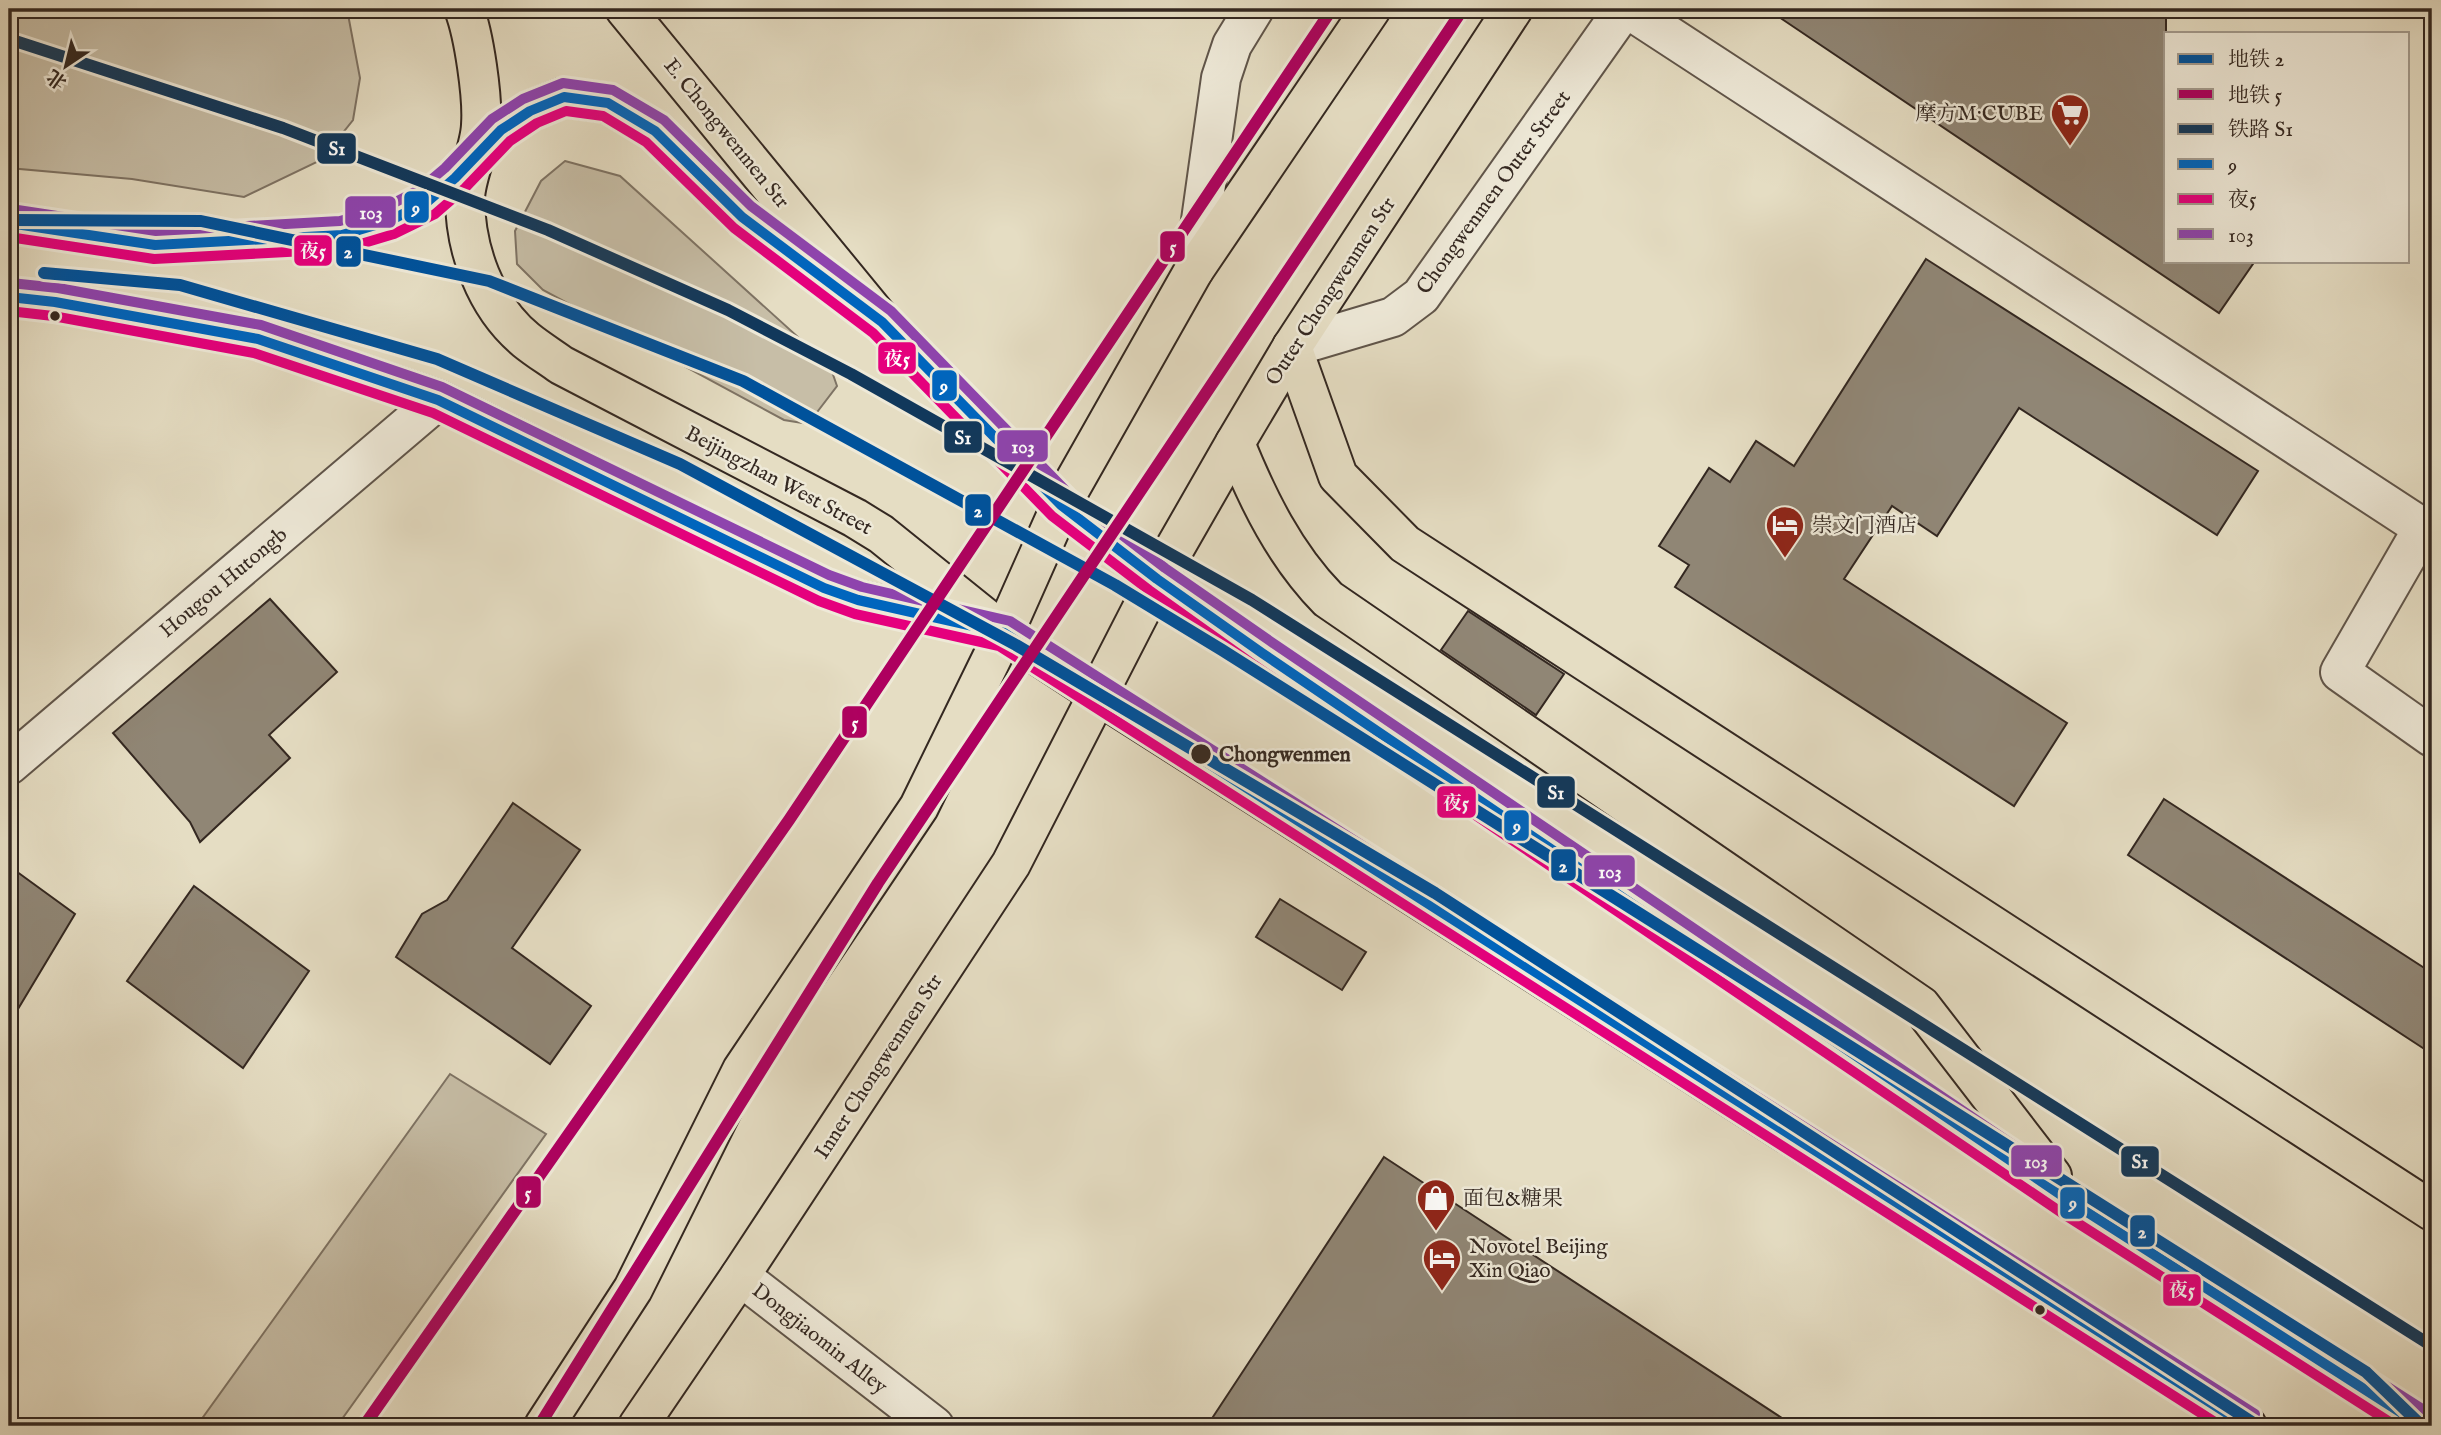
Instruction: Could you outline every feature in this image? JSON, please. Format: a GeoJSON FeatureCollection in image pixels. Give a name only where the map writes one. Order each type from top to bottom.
{"type":"FeatureCollection","features":[{"type":"Feature","properties":{"kind":"main road","name":"Beijingzhan West Street"},"geometry":{"type":"LineString","coordinates":[[464,9],[479,89],[481,124],[465,195],[468,238],[477,269],[495,305],[525,339],[561,365],[881,534],[1004,633]]}},
{"type":"Feature","properties":{"kind":"main road","name":"E. Chongwenmen Str"},"geometry":{"type":"LineString","coordinates":[[625,9],[882,322]]}},
{"type":"Feature","properties":{"kind":"main road"},"geometry":{"type":"LineString","coordinates":[[544,1426],[633,1289],[742,1070],[919,807],[1004,633],[1061,505],[1194,270],[1371,9]]}},
{"type":"Feature","properties":{"kind":"main road","name":"Outer Chongwenmen Str"},"geometry":{"type":"LineString","coordinates":[[1157,579],[1292,347],[1513,9]]}},
{"type":"Feature","properties":{"kind":"main road"},"geometry":{"type":"LineString","coordinates":[[9,223],[155,245],[342,235],[389,221],[427,201],[455,178],[500,130],[530,111],[564,97],[608,103],[655,131],[742,217],[882,322],[1061,505],[1157,579],[2073,1203],[2422,1426]]}},
{"type":"Feature","properties":{"kind":"main road"},"geometry":{"type":"LineString","coordinates":[[9,297],[55,302],[258,339],[438,400],[824,588],[858,600],[1004,633],[2247,1426]]}},
{"type":"Feature","properties":{"kind":"main road"},"geometry":{"type":"LineString","coordinates":[[1292,347],[1338,476],[1405,544],[2432,1211]]}},
{"type":"Feature","properties":{"kind":"main road"},"geometry":{"type":"LineString","coordinates":[[1235,443],[1256,495],[1277,532],[1304,575],[1328,599],[1921,1006],[2073,1203]]}},
{"type":"Feature","properties":{"kind":"main road","name":"Inner Chongwenmen Str"},"geometry":{"type":"LineString","coordinates":[[638,1426],[1011,864],[1157,579]]}},
{"type":"Feature","properties":{"kind":"street"},"geometry":{"type":"LineString","coordinates":[[1194,270],[1221,78],[1232,45],[1254,9]]}},
{"type":"Feature","properties":{"kind":"street"},"geometry":{"type":"LineString","coordinates":[[1626,9],[2423,528],[2340,672],[2432,737]]}},
{"type":"Feature","properties":{"kind":"street","name":"Chongwenmen Outer Street"},"geometry":{"type":"LineString","coordinates":[[1292,347],[1393,317],[1421,296],[1626,9]]}},
{"type":"Feature","properties":{"kind":"street","name":"Hougou Hutongb"},"geometry":{"type":"LineString","coordinates":[[9,765],[438,400]]}},
{"type":"Feature","properties":{"kind":"street","name":"Dongjiaomin Alley"},"geometry":{"type":"LineString","coordinates":[[740,1276],[934,1426]]}},
{"type":"Feature","properties":{"kind":"shaded area"},"geometry":{"type":"Polygon","coordinates":[[[9,9],[347,9],[360,78],[353,120],[321,160],[244,197],[132,179],[9,168],[9,9]]]}},
{"type":"Feature","properties":{"kind":"shaded area"},"geometry":{"type":"Polygon","coordinates":[[[565,161],[620,176],[830,366],[837,386],[808,424],[784,420],[543,290],[517,264],[515,231],[541,181],[565,161]]]}},
{"type":"Feature","properties":{"kind":"shaded area"},"geometry":{"type":"Polygon","coordinates":[[[450,1074],[546,1134],[337,1426],[210,1426],[201,1420],[450,1074]]]}},
{"type":"Feature","properties":{"kind":"building","name":"摩方M·CUBE"},"geometry":{"type":"Polygon","coordinates":[[[1767,9],[2166,9],[2164,262],[2254,262],[2219,313],[1767,9]]]}},
{"type":"Feature","properties":{"kind":"building"},"geometry":{"type":"Polygon","coordinates":[[[1926,259],[2258,471],[2217,535],[2019,408],[1937,536],[1892,506],[1844,579],[2067,723],[2014,806],[1675,587],[1689,565],[1659,546],[1709,468],[1730,482],[1756,441],[1794,466],[1926,259]]]}},
{"type":"Feature","properties":{"kind":"building"},"geometry":{"type":"Polygon","coordinates":[[[270,599],[337,672],[269,735],[290,758],[200,842],[190,822],[113,733],[270,599]]]}},
{"type":"Feature","properties":{"kind":"building"},"geometry":{"type":"Polygon","coordinates":[[[1468,611],[1564,674],[1536,715],[1441,650],[1468,611]]]}},
{"type":"Feature","properties":{"kind":"building"},"geometry":{"type":"Polygon","coordinates":[[[2164,799],[2432,973],[2432,1054],[2128,855],[2164,799]]]}},
{"type":"Feature","properties":{"kind":"building"},"geometry":{"type":"Polygon","coordinates":[[[513,803],[580,850],[512,948],[591,1006],[550,1064],[396,957],[422,914],[447,900],[513,803]]]}},
{"type":"Feature","properties":{"kind":"building"},"geometry":{"type":"Polygon","coordinates":[[[9,866],[75,914],[9,1024],[9,866]]]}},
{"type":"Feature","properties":{"kind":"building"},"geometry":{"type":"Polygon","coordinates":[[[194,886],[309,971],[243,1068],[127,981],[194,886]]]}},
{"type":"Feature","properties":{"kind":"building"},"geometry":{"type":"Polygon","coordinates":[[[1280,899],[1366,952],[1342,990],[1256,937],[1280,899]]]}},
{"type":"Feature","properties":{"kind":"building","name":"Novotel Beijing Xin Qiao"},"geometry":{"type":"Polygon","coordinates":[[[1384,1157],[1794,1426],[1207,1426],[1384,1157]]]}},
{"type":"Feature","properties":{"kind":"metro line","name":"5"},"geometry":{"type":"LineString","coordinates":[[364,1426],[789,820],[1332,9]]}},
{"type":"Feature","properties":{"kind":"metro line","name":"5"},"geometry":{"type":"LineString","coordinates":[[539,1426],[878,883],[1463,9]]}},
{"type":"Feature","properties":{"kind":"metro line","name":"2"},"geometry":{"type":"LineString","coordinates":[[9,220],[201,221],[489,281],[743,381],[1115,585],[1222,650],[2366,1372],[2422,1426]]}},
{"type":"Feature","properties":{"kind":"metro line","name":"2"},"geometry":{"type":"LineString","coordinates":[[44,273],[180,285],[437,359],[680,464],[1016,645],[1435,893],[2258,1426]]}},
{"type":"Feature","properties":{"kind":"rail line","name":"S1"},"geometry":{"type":"LineString","coordinates":[[9,39],[283,128],[548,230],[728,310],[851,374],[1252,600],[2432,1346]]}},
{"type":"Feature","properties":{"kind":"transit line","name":"103"},"geometry":{"type":"LineString","coordinates":[[11,209],[156,231],[340,221],[384,208],[419,190],[445,168],[492,119],[523,99],[563,83],[613,90],[664,120],[751,206],[891,311],[1070,495],[1165,568],[2081,1191],[2430,1414]]}},
{"type":"Feature","properties":{"kind":"transit line","name":"9"},"geometry":{"type":"LineString","coordinates":[[9,223],[155,245],[342,235],[389,221],[427,202],[455,178],[501,130],[530,111],[564,97],[608,103],[655,131],[742,217],[882,322],[1061,505],[1157,579],[2073,1203],[2422,1426]]}},
{"type":"Feature","properties":{"kind":"transit line","name":"夜5"},"geometry":{"type":"LineString","coordinates":[[9,237],[154,259],[344,249],[394,234],[435,214],[465,188],[510,141],[537,123],[566,111],[603,116],[646,142],[734,228],[873,333],[1052,516],[1149,590],[1254,665],[2065,1215],[2396,1426]]}},
{"type":"Feature","properties":{"kind":"transit line","name":"103"},"geometry":{"type":"LineString","coordinates":[[11,283],[58,288],[261,325],[442,387],[829,575],[862,587],[1010,621],[2255,1414]]}},
{"type":"Feature","properties":{"kind":"transit line","name":"9"},"geometry":{"type":"LineString","coordinates":[[9,297],[55,302],[258,339],[438,400],[824,588],[858,600],[1004,633],[2247,1426]]}},
{"type":"Feature","properties":{"kind":"transit line","name":"夜5"},"geometry":{"type":"LineString","coordinates":[[9,311],[53,316],[254,353],[433,413],[819,601],[855,614],[999,646],[2221,1426]]}},
{"type":"Feature","properties":{"kind":"place","name":"摩方M·CUBE"},"geometry":{"type":"Point","coordinates":[2070,147]}},
{"type":"Feature","properties":{"kind":"place","name":"崇文门酒店"},"geometry":{"type":"Point","coordinates":[1785,559]}},
{"type":"Feature","properties":{"kind":"place","name":"Chongwenmen"},"geometry":{"type":"Point","coordinates":[1201,754]}},
{"type":"Feature","properties":{"kind":"place","name":"面包&糖果"},"geometry":{"type":"Point","coordinates":[1436,1232]}},
{"type":"Feature","properties":{"kind":"place","name":"Novotel Beijing Xin Qiao"},"geometry":{"type":"Point","coordinates":[1442,1292]}}]}
